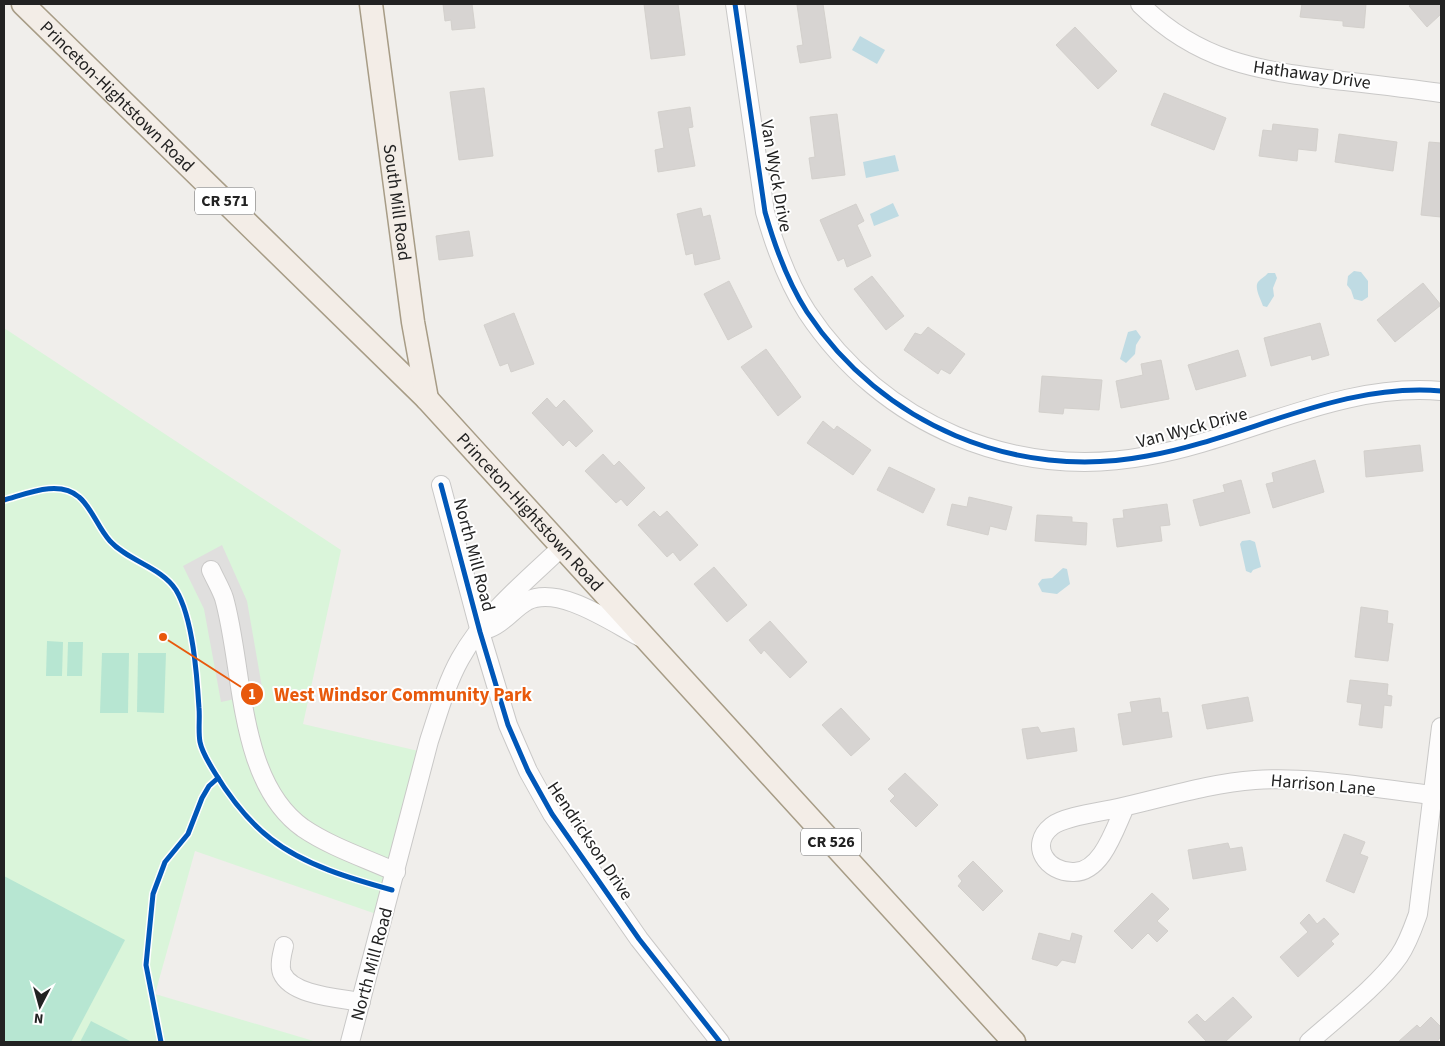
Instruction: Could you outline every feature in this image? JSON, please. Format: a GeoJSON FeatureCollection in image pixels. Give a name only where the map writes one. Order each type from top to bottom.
{"type":"FeatureCollection","features":[{"type":"Feature","properties":{"kind":"main road","name":"Princeton-Hightstown Road"},"geometry":{"type":"LineString","coordinates":[[23,4],[427,399],[1014,1042]]}},
{"type":"Feature","properties":{"kind":"main road","name":"South Mill Road"},"geometry":{"type":"LineString","coordinates":[[371,4],[413,322],[427,399]]}},
{"type":"Feature","properties":{"kind":"street","name":"Van Wyck Drive"},"geometry":{"type":"LineString","coordinates":[[735,4],[765,212],[774,245],[790,282],[807,312],[830,344],[858,373],[912,415],[947,433],[979,446],[1012,455],[1046,461],[1114,461],[1172,450],[1361,395],[1395,391],[1441,391]]}},
{"type":"Feature","properties":{"kind":"street","name":"Hathaway Drive"},"geometry":{"type":"LineString","coordinates":[[1140,4],[1175,33],[1205,51],[1237,64],[1266,71],[1441,93]]}},
{"type":"Feature","properties":{"kind":"street","name":"North Mill Road"},"geometry":{"type":"LineString","coordinates":[[441,485],[480,632]]}},
{"type":"Feature","properties":{"kind":"street","name":"North Mill Road"},"geometry":{"type":"LineString","coordinates":[[350,1042],[429,741],[444,696],[460,660],[493,613],[563,546]]}},
{"type":"Feature","properties":{"kind":"street"},"geometry":{"type":"LineString","coordinates":[[210,570],[223,597],[245,718],[267,782],[281,806],[302,827],[328,842],[396,872]]}},
{"type":"Feature","properties":{"kind":"street","name":"North Mill Road"},"geometry":{"type":"LineString","coordinates":[[480,632],[494,627],[525,602],[534,598],[554,597],[596,614],[648,642]]}},
{"type":"Feature","properties":{"kind":"street","name":"Hendrickson Drive"},"geometry":{"type":"LineString","coordinates":[[480,632],[508,724],[528,771],[552,814],[639,938],[720,1042]]}},
{"type":"Feature","properties":{"kind":"street"},"geometry":{"type":"LineString","coordinates":[[1309,1042],[1383,974],[1399,956],[1411,935],[1418,914],[1441,727]]}},
{"type":"Feature","properties":{"kind":"street","name":"Harrison Lane"},"geometry":{"type":"LineString","coordinates":[[1125,807],[1100,857],[1089,868],[1077,872],[1063,872],[1051,867],[1043,855],[1041,842],[1047,830],[1057,822],[1230,783],[1286,778],[1433,795]]}},
{"type":"Feature","properties":{"kind":"street"},"geometry":{"type":"LineString","coordinates":[[284,946],[282,973],[294,985],[315,994],[361,1002]]}},
{"type":"Feature","properties":{"kind":"green space"},"geometry":{"type":"Polygon","coordinates":[[[4,328],[341,550],[303,724],[427,753],[382,916],[195,851],[155,994],[317,1042],[4,1042],[4,328]]]}},
{"type":"Feature","properties":{"kind":"green space"},"geometry":{"type":"Polygon","coordinates":[[[47,641],[63,642],[62,676],[46,676],[47,641]]]}},
{"type":"Feature","properties":{"kind":"green space"},"geometry":{"type":"Polygon","coordinates":[[[68,642],[83,642],[82,676],[67,676],[68,642]]]}},
{"type":"Feature","properties":{"kind":"green space"},"geometry":{"type":"Polygon","coordinates":[[[102,653],[129,653],[128,713],[100,713],[102,653]]]}},
{"type":"Feature","properties":{"kind":"green space"},"geometry":{"type":"Polygon","coordinates":[[[138,653],[166,653],[164,713],[137,712],[138,653]]]}},
{"type":"Feature","properties":{"kind":"green space"},"geometry":{"type":"Polygon","coordinates":[[[4,876],[125,940],[71,1042],[4,1042],[4,876]]]}},
{"type":"Feature","properties":{"kind":"green space"},"geometry":{"type":"Polygon","coordinates":[[[91,1021],[132,1042],[80,1042],[91,1021]]]}},
{"type":"Feature","properties":{"kind":"shaded area"},"geometry":{"type":"Polygon","coordinates":[[[222,545],[247,601],[263,693],[221,702],[204,609],[183,566],[222,545]]]}},
{"type":"Feature","properties":{"kind":"water"},"geometry":{"type":"Polygon","coordinates":[[[860,36],[885,50],[877,64],[852,50],[860,36]]]}},
{"type":"Feature","properties":{"kind":"water"},"geometry":{"type":"Polygon","coordinates":[[[895,155],[899,171],[866,178],[863,162],[895,155]]]}},
{"type":"Feature","properties":{"kind":"water"},"geometry":{"type":"Polygon","coordinates":[[[893,203],[899,216],[874,226],[870,214],[893,203]]]}},
{"type":"Feature","properties":{"kind":"water"},"geometry":{"type":"Polygon","coordinates":[[[1354,271],[1361,272],[1368,281],[1368,297],[1362,301],[1354,299],[1347,285],[1348,276],[1354,271]]]}},
{"type":"Feature","properties":{"kind":"water"},"geometry":{"type":"Polygon","coordinates":[[[1268,273],[1275,273],[1277,278],[1273,288],[1274,296],[1267,307],[1263,306],[1258,294],[1257,285],[1268,273]]]}},
{"type":"Feature","properties":{"kind":"water"},"geometry":{"type":"Polygon","coordinates":[[[1136,330],[1141,337],[1136,345],[1135,354],[1126,363],[1120,359],[1128,332],[1136,330]]]}},
{"type":"Feature","properties":{"kind":"water"},"geometry":{"type":"Polygon","coordinates":[[[1250,540],[1255,542],[1261,567],[1253,570],[1251,573],[1246,571],[1240,544],[1242,541],[1250,540]]]}},
{"type":"Feature","properties":{"kind":"water"},"geometry":{"type":"Polygon","coordinates":[[[1063,568],[1067,569],[1070,584],[1057,594],[1042,592],[1038,584],[1042,579],[1052,578],[1063,568]]]}},
{"type":"Feature","properties":{"kind":"building"},"geometry":{"type":"Polygon","coordinates":[[[443,4],[472,4],[475,28],[452,30],[451,20],[445,21],[443,4]]]}},
{"type":"Feature","properties":{"kind":"building"},"geometry":{"type":"Polygon","coordinates":[[[644,4],[678,4],[685,55],[651,59],[644,4]]]}},
{"type":"Feature","properties":{"kind":"building"},"geometry":{"type":"Polygon","coordinates":[[[823,4],[831,58],[800,63],[797,46],[803,45],[797,5],[823,4]]]}},
{"type":"Feature","properties":{"kind":"building"},"geometry":{"type":"Polygon","coordinates":[[[1302,4],[1366,4],[1364,28],[1343,26],[1343,21],[1300,17],[1302,4]]]}},
{"type":"Feature","properties":{"kind":"building"},"geometry":{"type":"Polygon","coordinates":[[[1412,4],[1441,4],[1441,14],[1427,27],[1409,6],[1412,4]]]}},
{"type":"Feature","properties":{"kind":"building"},"geometry":{"type":"Polygon","coordinates":[[[1075,27],[1117,71],[1098,89],[1056,45],[1075,27]]]}},
{"type":"Feature","properties":{"kind":"building"},"geometry":{"type":"Polygon","coordinates":[[[484,88],[493,156],[459,160],[450,92],[484,88]]]}},
{"type":"Feature","properties":{"kind":"building"},"geometry":{"type":"Polygon","coordinates":[[[1164,93],[1226,118],[1214,150],[1151,125],[1164,93]]]}},
{"type":"Feature","properties":{"kind":"building"},"geometry":{"type":"Polygon","coordinates":[[[690,107],[693,127],[688,128],[695,166],[658,172],[655,150],[664,148],[658,112],[690,107]]]}},
{"type":"Feature","properties":{"kind":"building"},"geometry":{"type":"Polygon","coordinates":[[[837,114],[845,175],[812,179],[809,158],[815,157],[810,117],[837,114]]]}},
{"type":"Feature","properties":{"kind":"building"},"geometry":{"type":"Polygon","coordinates":[[[1273,124],[1318,129],[1316,151],[1298,149],[1297,161],[1259,156],[1263,130],[1272,131],[1273,124]]]}},
{"type":"Feature","properties":{"kind":"building"},"geometry":{"type":"Polygon","coordinates":[[[1339,134],[1397,142],[1393,171],[1335,162],[1339,134]]]}},
{"type":"Feature","properties":{"kind":"building"},"geometry":{"type":"Polygon","coordinates":[[[1429,142],[1441,143],[1441,217],[1421,215],[1429,142]]]}},
{"type":"Feature","properties":{"kind":"building"},"geometry":{"type":"Polygon","coordinates":[[[856,204],[864,221],[857,225],[871,256],[847,267],[844,258],[838,261],[820,220],[856,204]]]}},
{"type":"Feature","properties":{"kind":"building"},"geometry":{"type":"Polygon","coordinates":[[[701,208],[703,217],[710,215],[720,259],[695,265],[693,253],[686,255],[677,214],[701,208]]]}},
{"type":"Feature","properties":{"kind":"building"},"geometry":{"type":"Polygon","coordinates":[[[469,231],[473,256],[439,260],[436,236],[469,231]]]}},
{"type":"Feature","properties":{"kind":"building"},"geometry":{"type":"Polygon","coordinates":[[[872,276],[904,316],[886,330],[854,289],[872,276]]]}},
{"type":"Feature","properties":{"kind":"building"},"geometry":{"type":"Polygon","coordinates":[[[729,281],[752,327],[728,340],[704,294],[729,281]]]}},
{"type":"Feature","properties":{"kind":"building"},"geometry":{"type":"Polygon","coordinates":[[[1423,283],[1441,305],[1395,342],[1377,320],[1423,283]]]}},
{"type":"Feature","properties":{"kind":"building"},"geometry":{"type":"Polygon","coordinates":[[[514,313],[534,364],[511,372],[508,363],[500,366],[484,325],[514,313]]]}},
{"type":"Feature","properties":{"kind":"building"},"geometry":{"type":"Polygon","coordinates":[[[1320,323],[1329,355],[1312,360],[1311,355],[1271,366],[1264,338],[1320,323]]]}},
{"type":"Feature","properties":{"kind":"building"},"geometry":{"type":"Polygon","coordinates":[[[928,327],[965,354],[950,374],[941,369],[938,374],[904,350],[915,333],[921,335],[928,327]]]}},
{"type":"Feature","properties":{"kind":"building"},"geometry":{"type":"Polygon","coordinates":[[[766,349],[801,397],[778,416],[741,367],[766,349]]]}},
{"type":"Feature","properties":{"kind":"building"},"geometry":{"type":"Polygon","coordinates":[[[1238,350],[1246,376],[1196,390],[1188,365],[1238,350]]]}},
{"type":"Feature","properties":{"kind":"building"},"geometry":{"type":"Polygon","coordinates":[[[1161,360],[1169,399],[1121,408],[1116,381],[1143,375],[1141,364],[1161,360]]]}},
{"type":"Feature","properties":{"kind":"building"},"geometry":{"type":"Polygon","coordinates":[[[1042,376],[1102,380],[1099,410],[1064,408],[1063,414],[1039,412],[1042,376]]]}},
{"type":"Feature","properties":{"kind":"building"},"geometry":{"type":"Polygon","coordinates":[[[547,398],[556,408],[564,400],[593,431],[576,447],[569,440],[563,446],[532,413],[547,398]]]}},
{"type":"Feature","properties":{"kind":"building"},"geometry":{"type":"Polygon","coordinates":[[[823,421],[834,430],[837,426],[871,450],[853,475],[807,443],[823,421]]]}},
{"type":"Feature","properties":{"kind":"building"},"geometry":{"type":"Polygon","coordinates":[[[1420,445],[1423,471],[1366,477],[1364,451],[1420,445]]]}},
{"type":"Feature","properties":{"kind":"building"},"geometry":{"type":"Polygon","coordinates":[[[603,454],[614,466],[619,461],[645,488],[627,506],[621,499],[616,503],[585,471],[603,454]]]}},
{"type":"Feature","properties":{"kind":"building"},"geometry":{"type":"Polygon","coordinates":[[[1315,460],[1324,492],[1273,508],[1266,484],[1274,482],[1272,473],[1315,460]]]}},
{"type":"Feature","properties":{"kind":"building"},"geometry":{"type":"Polygon","coordinates":[[[889,467],[935,489],[923,513],[877,490],[889,467]]]}},
{"type":"Feature","properties":{"kind":"building"},"geometry":{"type":"Polygon","coordinates":[[[1241,480],[1250,513],[1200,526],[1193,500],[1225,492],[1223,485],[1241,480]]]}},
{"type":"Feature","properties":{"kind":"building"},"geometry":{"type":"Polygon","coordinates":[[[969,497],[1012,507],[1006,530],[990,526],[988,535],[947,525],[952,504],[967,507],[969,497]]]}},
{"type":"Feature","properties":{"kind":"building"},"geometry":{"type":"Polygon","coordinates":[[[1167,504],[1170,525],[1160,526],[1162,541],[1117,547],[1113,519],[1124,518],[1123,510],[1167,504]]]}},
{"type":"Feature","properties":{"kind":"building"},"geometry":{"type":"Polygon","coordinates":[[[654,511],[660,517],[667,511],[698,545],[680,561],[673,552],[667,557],[638,525],[654,511]]]}},
{"type":"Feature","properties":{"kind":"building"},"geometry":{"type":"Polygon","coordinates":[[[1037,515],[1072,517],[1072,522],[1087,523],[1086,545],[1035,541],[1037,515]]]}},
{"type":"Feature","properties":{"kind":"building"},"geometry":{"type":"Polygon","coordinates":[[[714,567],[747,605],[727,622],[694,584],[714,567]]]}},
{"type":"Feature","properties":{"kind":"building"},"geometry":{"type":"Polygon","coordinates":[[[1361,607],[1388,611],[1387,623],[1393,624],[1388,661],[1355,657],[1361,607]]]}},
{"type":"Feature","properties":{"kind":"building"},"geometry":{"type":"Polygon","coordinates":[[[770,621],[807,662],[790,678],[764,650],[761,654],[749,640],[770,621]]]}},
{"type":"Feature","properties":{"kind":"building"},"geometry":{"type":"Polygon","coordinates":[[[1350,680],[1388,684],[1387,695],[1392,696],[1391,706],[1384,705],[1382,728],[1359,725],[1362,704],[1347,702],[1350,680]]]}},
{"type":"Feature","properties":{"kind":"building"},"geometry":{"type":"Polygon","coordinates":[[[1248,697],[1253,721],[1207,729],[1202,705],[1248,697]]]}},
{"type":"Feature","properties":{"kind":"building"},"geometry":{"type":"Polygon","coordinates":[[[1160,698],[1162,713],[1168,712],[1172,737],[1123,745],[1118,714],[1132,712],[1130,702],[1160,698]]]}},
{"type":"Feature","properties":{"kind":"building"},"geometry":{"type":"Polygon","coordinates":[[[841,708],[870,739],[851,756],[822,725],[841,708]]]}},
{"type":"Feature","properties":{"kind":"building"},"geometry":{"type":"Polygon","coordinates":[[[1038,727],[1041,733],[1074,728],[1077,751],[1027,759],[1022,729],[1038,727]]]}},
{"type":"Feature","properties":{"kind":"building"},"geometry":{"type":"Polygon","coordinates":[[[905,773],[938,805],[916,827],[890,801],[895,796],[888,789],[905,773]]]}},
{"type":"Feature","properties":{"kind":"building"},"geometry":{"type":"Polygon","coordinates":[[[1344,834],[1365,842],[1360,854],[1368,857],[1354,893],[1326,881],[1344,834]]]}},
{"type":"Feature","properties":{"kind":"building"},"geometry":{"type":"Polygon","coordinates":[[[1228,843],[1230,849],[1242,847],[1246,870],[1193,879],[1188,850],[1228,843]]]}},
{"type":"Feature","properties":{"kind":"building"},"geometry":{"type":"Polygon","coordinates":[[[973,861],[1003,891],[983,911],[958,886],[962,881],[958,876],[973,861]]]}},
{"type":"Feature","properties":{"kind":"building"},"geometry":{"type":"Polygon","coordinates":[[[1152,893],[1169,909],[1157,921],[1168,931],[1157,942],[1148,933],[1132,949],[1114,931],[1152,893]]]}},
{"type":"Feature","properties":{"kind":"building"},"geometry":{"type":"Polygon","coordinates":[[[1309,914],[1317,924],[1324,918],[1339,934],[1331,941],[1334,944],[1298,977],[1280,957],[1308,932],[1300,923],[1309,914]]]}},
{"type":"Feature","properties":{"kind":"building"},"geometry":{"type":"Polygon","coordinates":[[[1039,933],[1070,941],[1072,933],[1082,936],[1075,963],[1062,960],[1057,966],[1032,959],[1039,933]]]}},
{"type":"Feature","properties":{"kind":"building"},"geometry":{"type":"Polygon","coordinates":[[[1233,997],[1252,1017],[1225,1042],[1207,1042],[1188,1022],[1197,1014],[1205,1022],[1233,997]]]}},
{"type":"Feature","properties":{"kind":"building"},"geometry":{"type":"Polygon","coordinates":[[[1431,1017],[1441,1027],[1441,1036],[1437,1042],[1398,1042],[1417,1025],[1420,1028],[1431,1017]]]}},
{"type":"Feature","properties":{"kind":"cycle path"},"geometry":{"type":"LineString","coordinates":[[735,4],[765,212],[777,251],[807,312],[838,352],[873,386],[913,414],[956,436],[1001,451],[1049,460],[1098,462],[1147,456],[1184,448],[1329,403],[1366,395],[1403,391],[1441,391]]}},
{"type":"Feature","properties":{"kind":"cycle path"},"geometry":{"type":"LineString","coordinates":[[441,485],[480,632],[508,725],[528,771],[552,814],[639,939],[720,1042]]}},
{"type":"Feature","properties":{"kind":"cycle path"},"geometry":{"type":"LineString","coordinates":[[4,500],[42,489],[62,489],[71,492],[84,502],[106,536],[117,548],[162,575],[170,582],[182,602],[190,631],[197,680],[201,746],[227,791],[255,825],[284,848],[313,864],[392,890]]}},
{"type":"Feature","properties":{"kind":"cycle path"},"geometry":{"type":"LineString","coordinates":[[161,1042],[146,965],[153,894],[165,862],[188,834],[202,798],[209,786],[218,778]]}},
{"type":"Feature","properties":{"kind":"place","name":"West Windsor Community Park"},"geometry":{"type":"Point","coordinates":[163,637]}}]}
